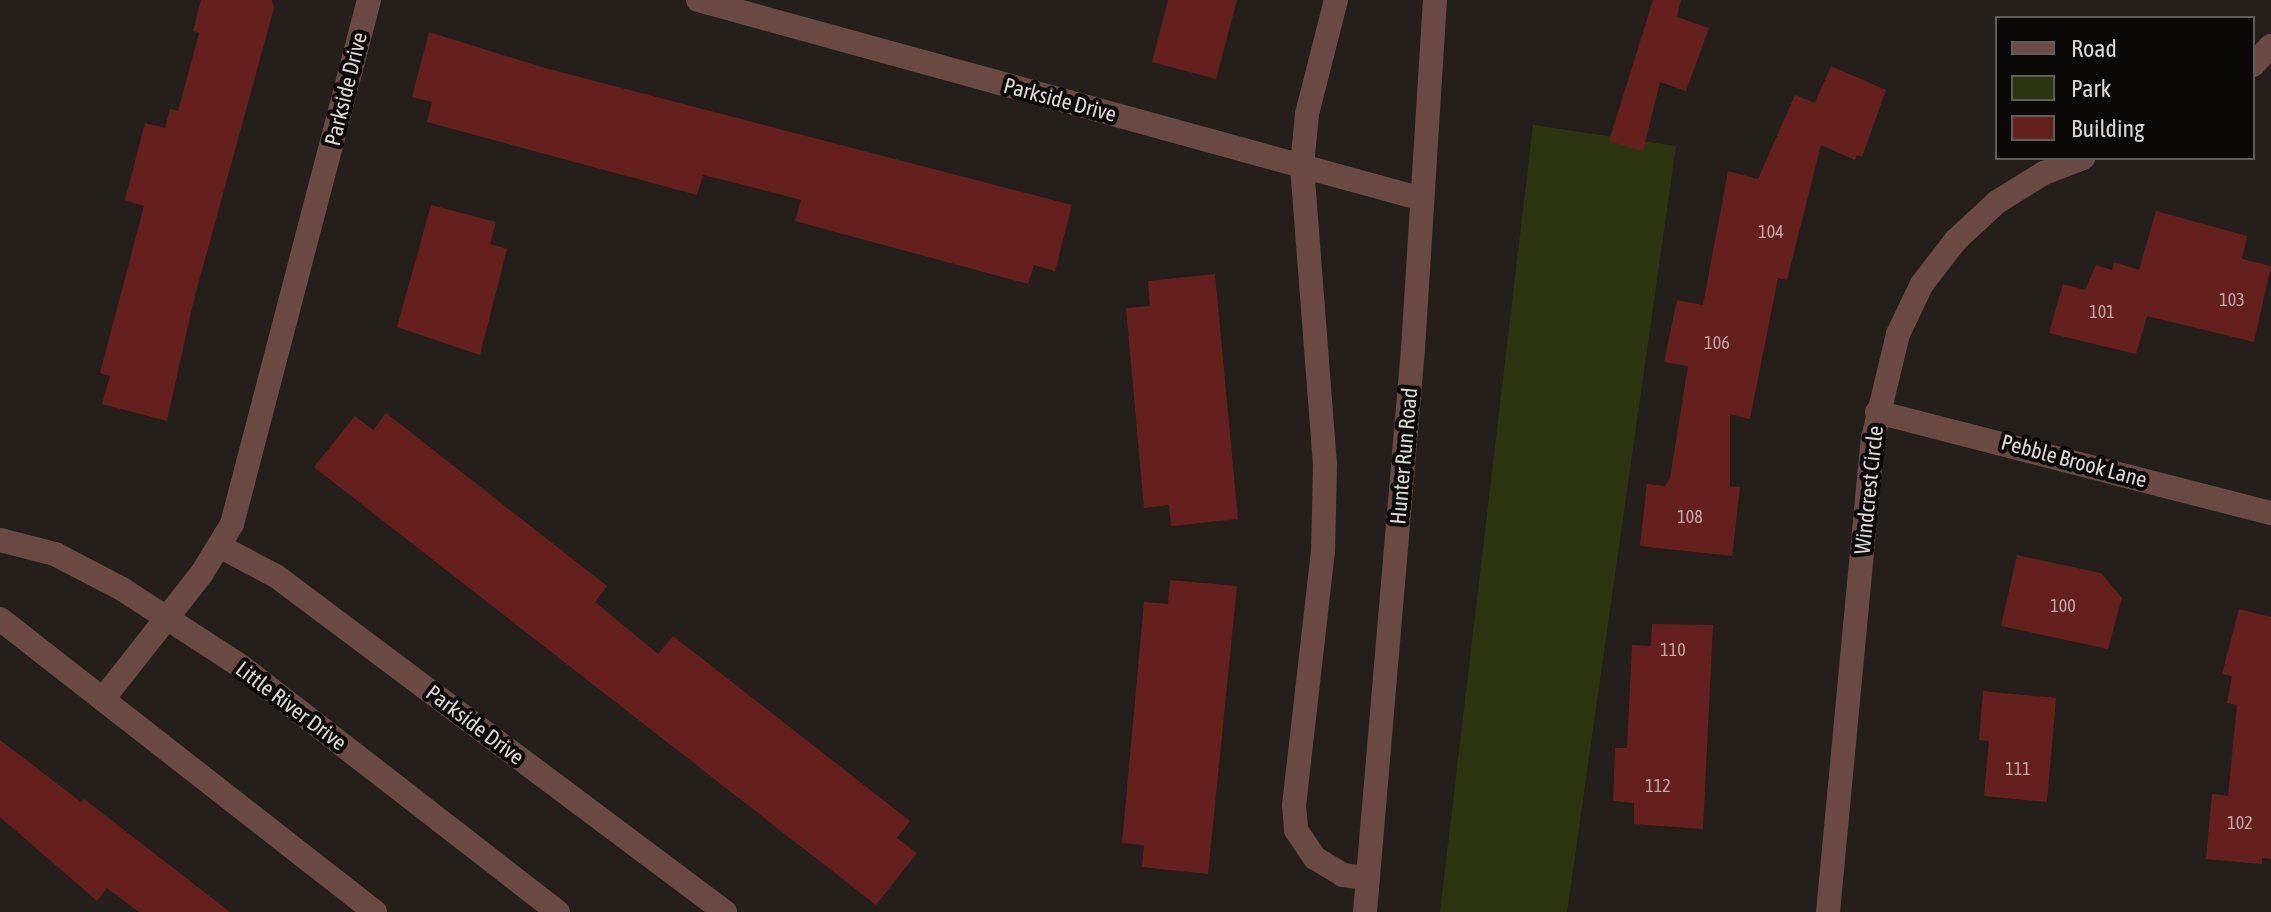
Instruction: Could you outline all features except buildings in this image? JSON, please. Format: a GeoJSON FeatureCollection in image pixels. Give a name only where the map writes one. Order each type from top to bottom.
{"type":"FeatureCollection","features":[{"type":"Feature","properties":{"kind":"street","name":"Parkside Drive"},"geometry":{"type":"LineString","coordinates":[[103,699],[219,546],[245,489],[369,0]]}},
{"type":"Feature","properties":{"kind":"street","name":"Parkside Drive"},"geometry":{"type":"LineString","coordinates":[[698,0],[1422,199]]}},
{"type":"Feature","properties":{"kind":"street"},"geometry":{"type":"LineString","coordinates":[[1336,0],[1307,114],[1302,166],[1325,465],[1323,551],[1294,805],[1296,830],[1315,858],[1343,875],[1368,878]]}},
{"type":"Feature","properties":{"kind":"street","name":"Hunter Run Road"},"geometry":{"type":"LineString","coordinates":[[1365,912],[1435,0]]}},
{"type":"Feature","properties":{"kind":"street"},"geometry":{"type":"LineString","coordinates":[[2255,63],[2271,46]]}},
{"type":"Feature","properties":{"kind":"street","name":"Windcrest Circle"},"geometry":{"type":"LineString","coordinates":[[1828,912],[1877,412],[1898,334],[1922,284],[1956,240],[1997,202],[2044,173],[2078,160]]}},
{"type":"Feature","properties":{"kind":"street","name":"Pebble Brook Lane"},"geometry":{"type":"LineString","coordinates":[[1877,412],[2271,513]]}},
{"type":"Feature","properties":{"kind":"street","name":"Little River Drive"},"geometry":{"type":"LineString","coordinates":[[0,540],[55,554],[167,618],[242,667],[558,912]]}},
{"type":"Feature","properties":{"kind":"street","name":"Parkside Drive"},"geometry":{"type":"LineString","coordinates":[[219,546],[276,576],[725,912]]}},
{"type":"Feature","properties":{"kind":"street"},"geometry":{"type":"LineString","coordinates":[[0,619],[375,912]]}},
{"type":"Feature","properties":{"kind":"green space"},"geometry":{"type":"Polygon","coordinates":[[[1533,125],[1676,146],[1567,912],[1440,912],[1533,125]]]}}]}
